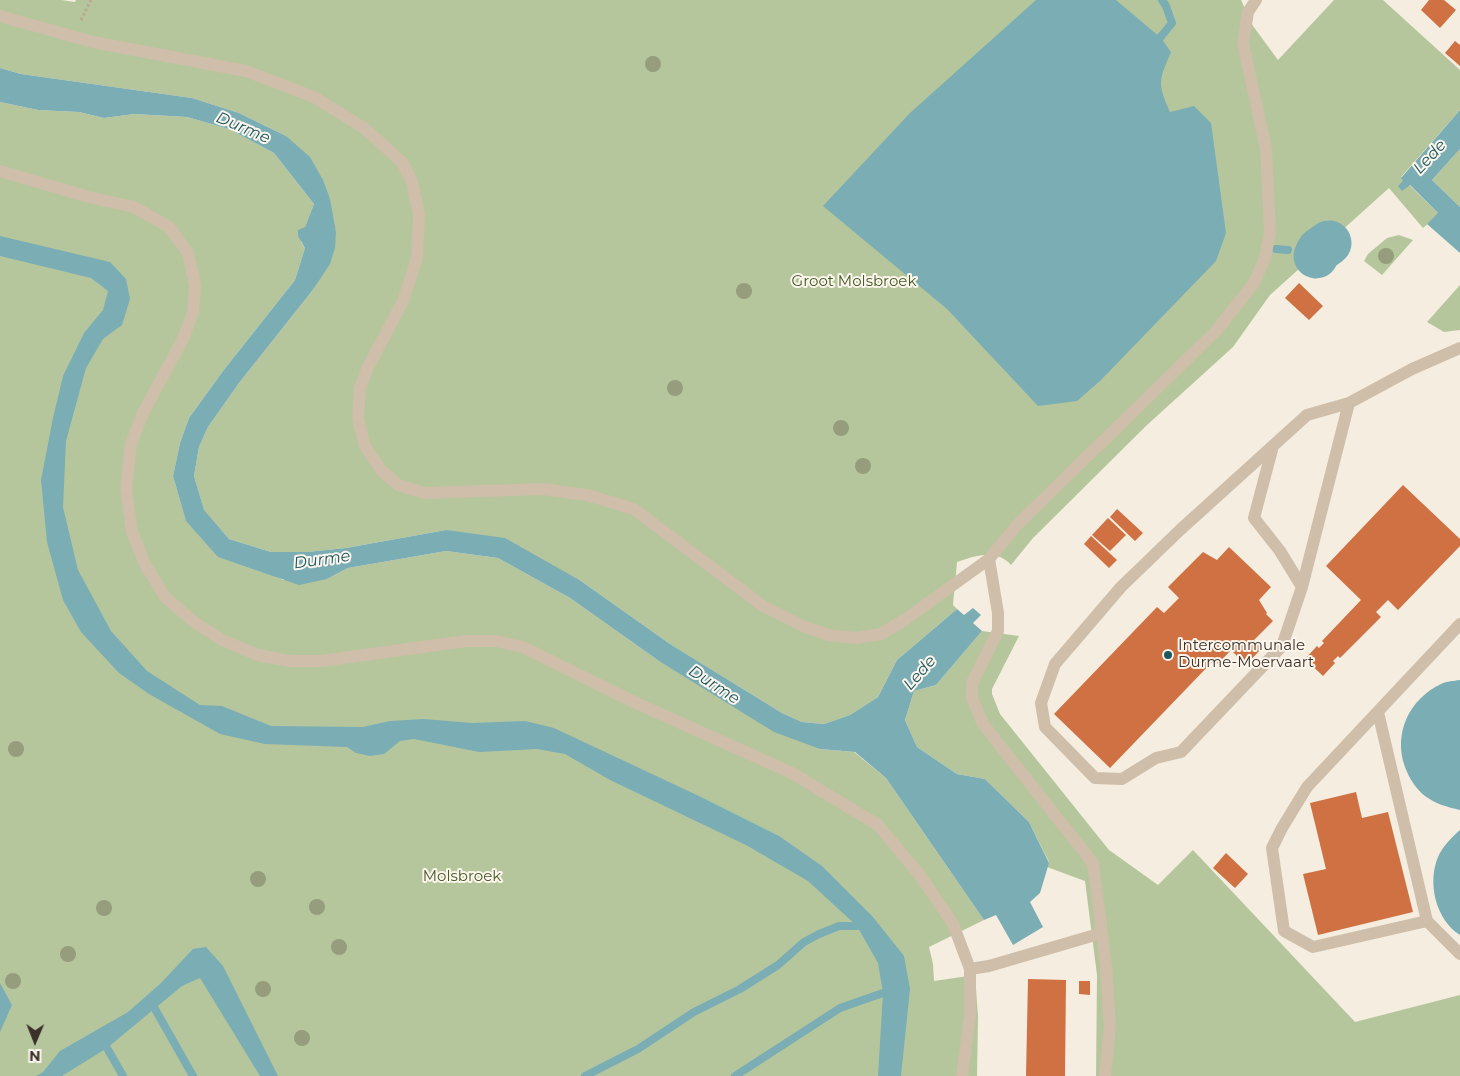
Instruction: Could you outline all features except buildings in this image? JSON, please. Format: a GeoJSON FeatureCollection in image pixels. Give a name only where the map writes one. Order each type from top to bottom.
{"type":"FeatureCollection","features":[{"type":"Feature","properties":{"kind":"street"},"geometry":{"type":"LineString","coordinates":[[0,16],[92,42],[246,71],[314,97],[364,128],[402,162],[412,182],[419,215],[417,258],[403,301],[365,374],[360,388],[358,419],[365,446],[381,470],[398,485],[425,493],[543,489],[587,495],[634,509],[763,606],[805,627],[829,635],[856,638],[881,634],[906,619],[989,559],[1018,524],[1217,330],[1254,283],[1265,258],[1270,232],[1266,149],[1243,43],[1248,12],[1256,0]]}},
{"type":"Feature","properties":{"kind":"street"},"geometry":{"type":"LineString","coordinates":[[0,171],[89,197],[134,207],[169,227],[188,253],[195,285],[193,312],[183,339],[143,413],[131,444],[126,489],[132,532],[145,564],[165,597],[194,622],[232,644],[258,655],[290,661],[321,661],[466,641],[496,641],[523,647],[634,702],[792,773],[878,825],[919,874],[953,924],[970,969],[970,1015],[962,1076]]}},
{"type":"Feature","properties":{"kind":"street"},"geometry":{"type":"LineString","coordinates":[[1349,403],[1302,586],[1282,646],[1181,752],[1156,758],[1122,779],[1095,778],[1045,727],[1042,704],[1055,664],[1121,587],[1180,530],[1307,415],[1349,403],[1412,369],[1460,348]]}},
{"type":"Feature","properties":{"kind":"street"},"geometry":{"type":"LineString","coordinates":[[1273,446],[1254,518],[1280,551],[1302,586]]}},
{"type":"Feature","properties":{"kind":"street"},"geometry":{"type":"LineString","coordinates":[[989,559],[998,613],[998,631],[972,683],[972,698],[982,724],[1093,862],[1102,933],[1110,1027],[1105,1076]]}},
{"type":"Feature","properties":{"kind":"street"},"geometry":{"type":"LineString","coordinates":[[1427,922],[1313,947],[1284,931],[1272,848],[1307,787],[1460,624]]}},
{"type":"Feature","properties":{"kind":"street"},"geometry":{"type":"LineString","coordinates":[[1378,712],[1427,922],[1460,954]]}},
{"type":"Feature","properties":{"kind":"street"},"geometry":{"type":"LineString","coordinates":[[970,969],[989,966],[1102,933]]}},
{"type":"Feature","properties":{"kind":"green space","name":"Groot Molsbroek"},"geometry":{"type":"Polygon","coordinates":[[[0,0],[61,0],[75,2],[76,0],[1241,0],[1253,26],[1278,60],[1334,0],[1383,0],[1460,70],[1460,110],[1401,177],[1439,214],[1423,228],[1389,188],[1270,295],[1233,347],[1147,425],[1033,538],[1011,565],[1005,560],[992,555],[978,556],[957,562],[953,605],[957,609],[897,660],[878,697],[850,715],[824,724],[802,722],[782,713],[670,644],[581,581],[446,530],[346,548],[307,552],[271,552],[229,539],[204,511],[194,476],[199,447],[208,427],[239,383],[312,291],[336,232],[332,219],[286,136],[239,113],[192,98],[21,74],[0,68],[0,0]]]}},
{"type":"Feature","properties":{"kind":"green space","name":"Molsbroek"},"geometry":{"type":"Polygon","coordinates":[[[0,102],[38,110],[79,112],[104,118],[134,114],[187,117],[229,129],[274,153],[314,204],[301,242],[305,248],[295,280],[223,371],[189,418],[180,443],[173,476],[186,520],[268,573],[283,580],[327,579],[348,568],[446,551],[498,558],[570,598],[659,661],[820,749],[854,752],[886,778],[984,920],[929,947],[934,981],[975,975],[978,1017],[977,1076],[0,1076],[0,102]]]}},
{"type":"Feature","properties":{"kind":"green space"},"geometry":{"type":"Polygon","coordinates":[[[1460,149],[1460,207],[1432,180],[1460,149]]]}},
{"type":"Feature","properties":{"kind":"green space"},"geometry":{"type":"Polygon","coordinates":[[[1399,235],[1413,240],[1382,275],[1364,261],[1368,254],[1387,238],[1399,235]]]}},
{"type":"Feature","properties":{"kind":"green space"},"geometry":{"type":"Polygon","coordinates":[[[1460,285],[1460,330],[1444,332],[1427,322],[1460,285]]]}},
{"type":"Feature","properties":{"kind":"green space"},"geometry":{"type":"Polygon","coordinates":[[[982,631],[1019,636],[992,689],[992,694],[1000,714],[1109,850],[1158,885],[1193,850],[1355,1022],[1460,995],[1460,1076],[1096,1076],[1097,975],[1085,881],[1047,867],[1049,862],[1029,822],[985,779],[957,774],[917,747],[905,720],[914,691],[936,685],[982,631]]]}},
{"type":"Feature","properties":{"kind":"water"},"geometry":{"type":"Polygon","coordinates":[[[1036,0],[1116,0],[1161,38],[1171,52],[1161,82],[1161,88],[1170,112],[1194,106],[1211,123],[1226,233],[1216,261],[1101,380],[1077,401],[1038,406],[947,309],[823,206],[910,113],[1036,0]]]}},
{"type":"Feature","properties":{"kind":"water","name":"Durme"},"geometry":{"type":"Polygon","coordinates":[[[0,68],[21,74],[192,98],[239,113],[286,136],[310,157],[323,180],[330,199],[336,232],[335,248],[330,264],[312,291],[239,383],[208,427],[199,447],[194,476],[204,510],[229,539],[271,552],[307,552],[346,548],[446,530],[505,538],[581,581],[670,644],[782,713],[802,722],[824,724],[850,715],[878,697],[897,660],[957,609],[964,615],[973,608],[981,615],[973,623],[982,631],[936,685],[914,691],[905,720],[917,747],[957,774],[985,779],[1029,822],[1049,863],[1040,893],[1030,902],[1043,927],[1013,945],[996,915],[984,920],[886,778],[855,752],[820,749],[774,732],[659,661],[570,598],[498,558],[446,551],[348,568],[327,579],[299,585],[218,557],[186,521],[173,476],[180,443],[189,418],[223,371],[295,280],[305,248],[298,236],[298,230],[305,227],[314,204],[274,153],[229,129],[187,117],[134,114],[104,118],[79,112],[38,110],[0,102],[0,68]]]}},
{"type":"Feature","properties":{"kind":"water"},"geometry":{"type":"Polygon","coordinates":[[[1460,110],[1460,149],[1432,180],[1460,207],[1460,253],[1427,224],[1438,213],[1410,185],[1402,191],[1398,186],[1403,181],[1401,178],[1460,110]]]}},
{"type":"Feature","properties":{"kind":"water"},"geometry":{"type":"Polygon","coordinates":[[[0,236],[110,262],[126,279],[130,299],[122,325],[103,339],[86,368],[66,441],[63,507],[78,570],[111,631],[147,671],[200,705],[222,706],[271,726],[363,727],[390,721],[424,719],[472,723],[525,721],[554,728],[779,836],[822,866],[873,917],[904,956],[910,989],[901,1076],[878,1076],[883,993],[878,963],[857,926],[808,881],[746,845],[610,780],[565,754],[537,749],[479,752],[414,739],[400,741],[384,754],[370,756],[356,753],[347,747],[265,744],[220,734],[149,694],[119,673],[81,632],[63,600],[47,542],[41,480],[63,376],[84,333],[103,310],[108,291],[91,278],[0,256],[0,236]]]}},
{"type":"Feature","properties":{"kind":"water"},"geometry":{"type":"Polygon","coordinates":[[[1460,680],[1460,810],[1433,801],[1419,790],[1405,767],[1401,742],[1406,719],[1420,699],[1441,684],[1460,680]]]}},
{"type":"Feature","properties":{"kind":"water"},"geometry":{"type":"Polygon","coordinates":[[[1460,830],[1460,935],[1445,920],[1440,911],[1436,900],[1433,878],[1440,853],[1460,830]]]}},
{"type":"Feature","properties":{"kind":"water"},"geometry":{"type":"Polygon","coordinates":[[[206,947],[223,966],[278,1076],[260,1076],[200,978],[182,986],[107,1048],[62,1076],[36,1076],[43,1072],[60,1051],[128,1012],[160,984],[193,949],[206,947]]]}},
{"type":"Feature","properties":{"kind":"water"},"geometry":{"type":"Polygon","coordinates":[[[0,983],[12,1005],[0,1032],[0,983]]]}},
{"type":"Feature","properties":{"kind":"waterway"},"geometry":{"type":"LineString","coordinates":[[1155,44],[1172,23],[1162,0]]}},
{"type":"Feature","properties":{"kind":"waterway","name":"Lede"},"geometry":{"type":"LineString","coordinates":[[1316,256],[1319,250],[1329,243]]}},
{"type":"Feature","properties":{"kind":"waterway"},"geometry":{"type":"LineString","coordinates":[[1276,249],[1288,250]]}},
{"type":"Feature","properties":{"kind":"waterway"},"geometry":{"type":"LineString","coordinates":[[585,1076],[638,1049],[694,1012],[740,989],[778,965],[804,942],[839,926],[857,926]]}},
{"type":"Feature","properties":{"kind":"waterway"},"geometry":{"type":"LineString","coordinates":[[735,1076],[840,1008],[883,993]]}},
{"type":"Feature","properties":{"kind":"waterway"},"geometry":{"type":"LineString","coordinates":[[155,1009],[193,1076]]}},
{"type":"Feature","properties":{"kind":"waterway"},"geometry":{"type":"LineString","coordinates":[[107,1048],[123,1076]]}},
{"type":"Feature","properties":{"kind":"place","name":"Intercommunale Durme-Moervaart"},"geometry":{"type":"Point","coordinates":[1168,655]}}]}
